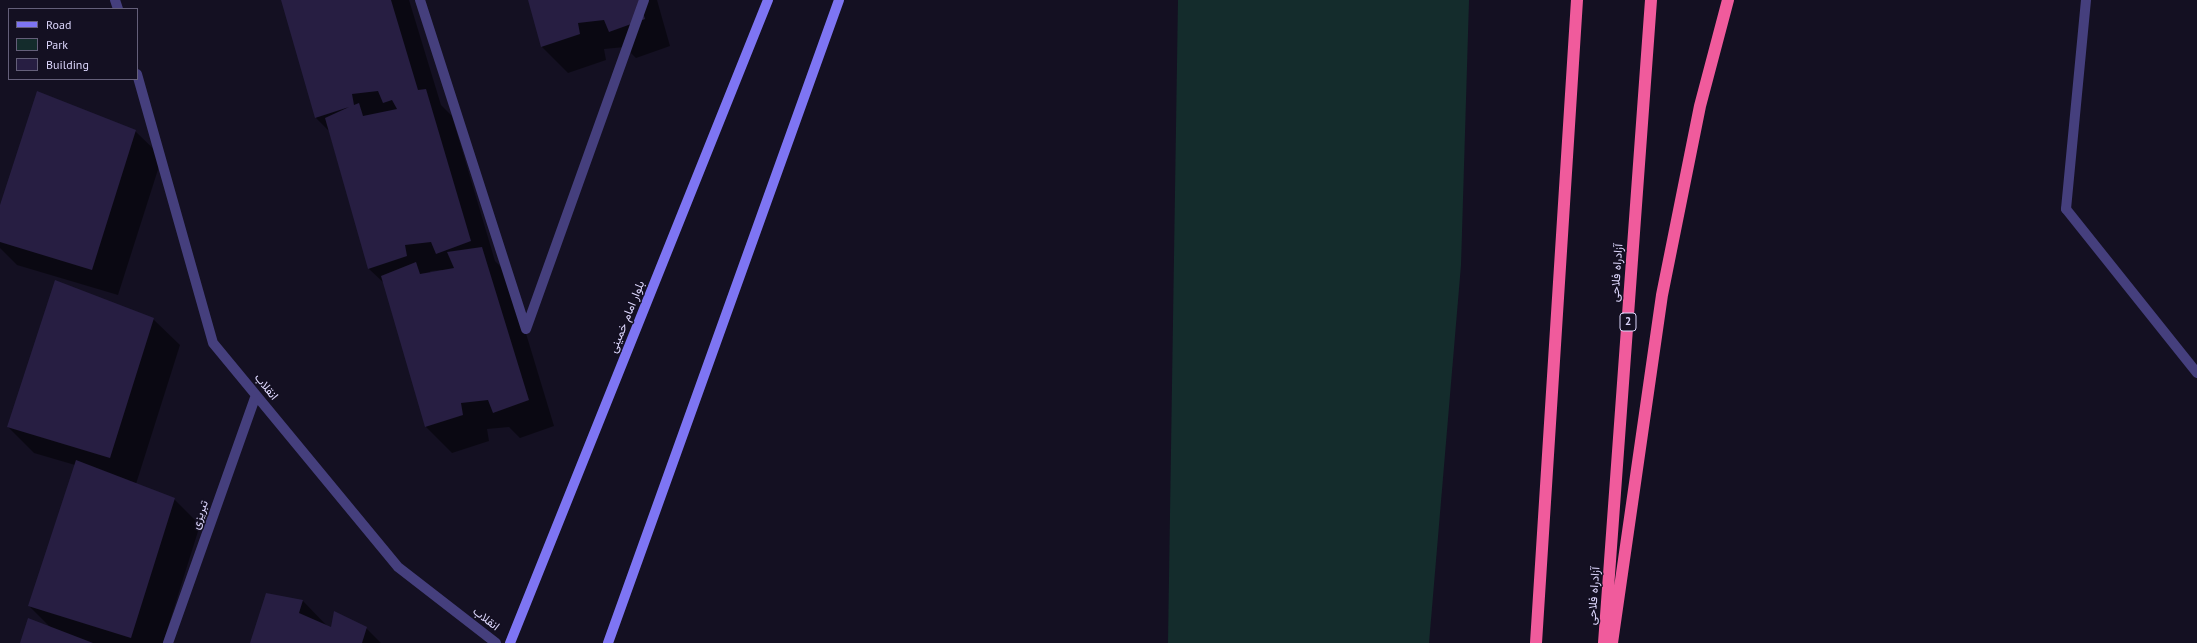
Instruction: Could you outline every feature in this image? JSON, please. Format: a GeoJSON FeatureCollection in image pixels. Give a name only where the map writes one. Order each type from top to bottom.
{"type":"FeatureCollection","features":[{"type":"Feature","properties":{"kind":"highway"},"geometry":{"type":"LineString","coordinates":[[1536,643],[1578,0]]}},
{"type":"Feature","properties":{"kind":"highway","name":"آزادراه فلاحی"},"geometry":{"type":"LineString","coordinates":[[1604,643],[1651,0]]}},
{"type":"Feature","properties":{"kind":"highway"},"geometry":{"type":"LineString","coordinates":[[1612,643],[1664,287],[1700,106],[1728,0]]}},
{"type":"Feature","properties":{"kind":"main road","name":"بلوار امام خمینی"},"geometry":{"type":"LineString","coordinates":[[510,643],[768,0]]}},
{"type":"Feature","properties":{"kind":"main road"},"geometry":{"type":"LineString","coordinates":[[608,643],[839,0]]}},
{"type":"Feature","properties":{"kind":"street"},"geometry":{"type":"LineString","coordinates":[[420,0],[526,329],[644,0]]}},
{"type":"Feature","properties":{"kind":"street"},"geometry":{"type":"LineString","coordinates":[[2086,0],[2066,209],[2197,373]]}},
{"type":"Feature","properties":{"kind":"street","name":"انقلاب"},"geometry":{"type":"LineString","coordinates":[[138,78],[213,343],[398,567],[496,643]]}},
{"type":"Feature","properties":{"kind":"street","name":"تبریزی"},"geometry":{"type":"LineString","coordinates":[[168,643],[256,395]]}},
{"type":"Feature","properties":{"kind":"green space"},"geometry":{"type":"Polygon","coordinates":[[[1178,0],[1469,0],[1461,265],[1429,643],[1168,643],[1178,0]]]}},
{"type":"Feature","properties":{"kind":"building"},"geometry":{"type":"Polygon","coordinates":[[[281,0],[391,0],[418,90],[426,89],[471,241],[436,254],[431,242],[405,245],[407,256],[368,269],[325,118],[349,107],[315,118],[281,0]],[[378,91],[352,94],[354,105],[359,103],[363,116],[397,109],[392,100],[383,103],[378,91]]]}},
{"type":"Feature","properties":{"kind":"building"},"geometry":{"type":"Polygon","coordinates":[[[528,0],[639,0],[645,19],[609,32],[604,20],[578,23],[580,34],[541,47],[528,0]]]}},
{"type":"Feature","properties":{"kind":"building"},"geometry":{"type":"Polygon","coordinates":[[[37,91],[136,130],[92,270],[0,242],[0,205],[37,91]]]}},
{"type":"Feature","properties":{"kind":"building"},"geometry":{"type":"Polygon","coordinates":[[[482,247],[529,400],[493,413],[488,400],[461,403],[463,415],[425,427],[381,276],[416,262],[420,274],[454,268],[447,252],[482,247]]]}},
{"type":"Feature","properties":{"kind":"building"},"geometry":{"type":"Polygon","coordinates":[[[55,280],[154,318],[110,458],[7,427],[55,280]]]}},
{"type":"Feature","properties":{"kind":"building"},"geometry":{"type":"Polygon","coordinates":[[[76,460],[175,498],[131,638],[28,606],[76,460]]]}},
{"type":"Feature","properties":{"kind":"building"},"geometry":{"type":"Polygon","coordinates":[[[266,593],[303,600],[299,613],[331,627],[334,611],[367,627],[362,643],[250,643],[266,593]]]}},
{"type":"Feature","properties":{"kind":"building"},"geometry":{"type":"Polygon","coordinates":[[[28,618],[93,643],[20,643],[28,618]]]}}]}
